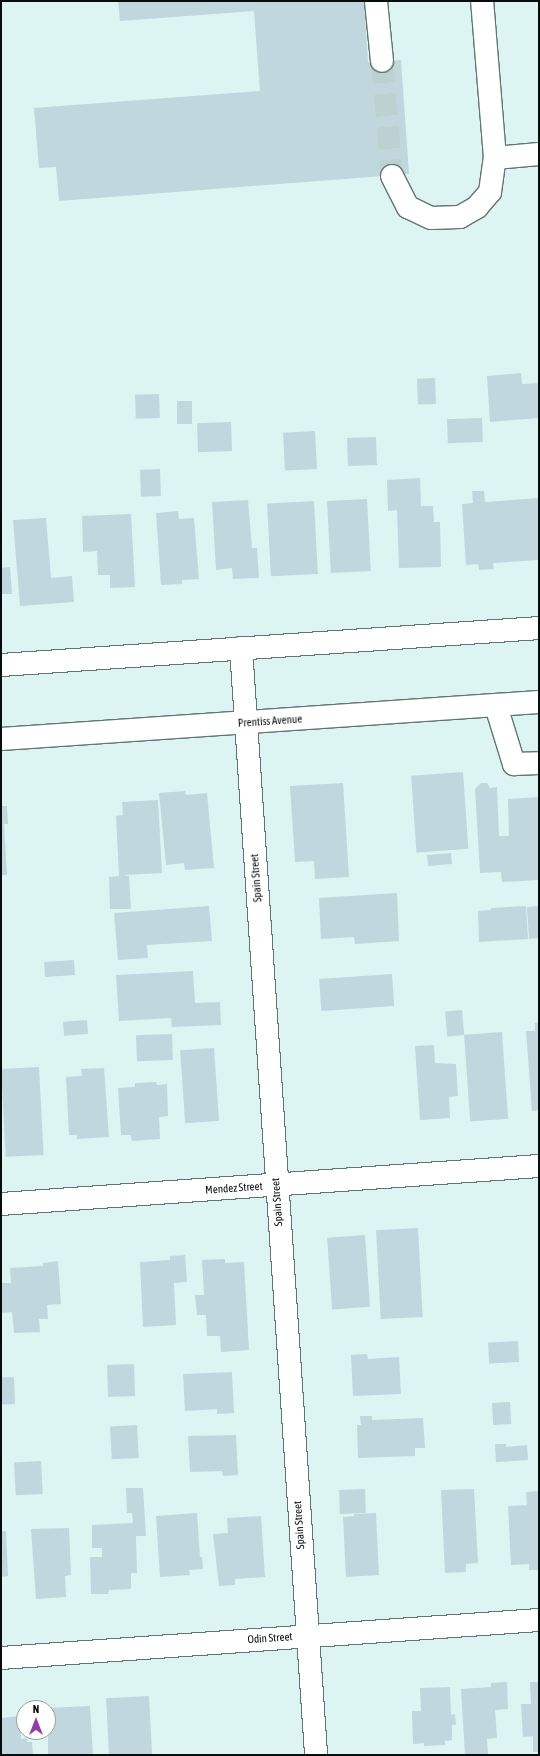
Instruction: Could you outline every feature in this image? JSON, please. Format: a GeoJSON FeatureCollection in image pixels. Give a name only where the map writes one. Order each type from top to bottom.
{"type":"FeatureCollection","features":[{"type":"Feature","properties":{"kind":"street"},"geometry":{"type":"LineString","coordinates":[[376,1],[382,61]]}},
{"type":"Feature","properties":{"kind":"street"},"geometry":{"type":"LineString","coordinates":[[392,176],[408,207],[431,218],[460,217],[477,207],[490,192],[495,158],[482,1]]}},
{"type":"Feature","properties":{"kind":"street"},"geometry":{"type":"LineString","coordinates":[[495,158],[539,154]]}},
{"type":"Feature","properties":{"kind":"street"},"geometry":{"type":"LineString","coordinates":[[1,665],[539,628]]}},
{"type":"Feature","properties":{"kind":"street","name":"Spain Street"},"geometry":{"type":"LineString","coordinates":[[241,648],[276,1185],[316,1755]]}},
{"type":"Feature","properties":{"kind":"street","name":"Prentiss Avenue"},"geometry":{"type":"LineString","coordinates":[[1,739],[539,702]]}},
{"type":"Feature","properties":{"kind":"street"},"geometry":{"type":"LineString","coordinates":[[496,706],[514,764],[539,763]]}},
{"type":"Feature","properties":{"kind":"street","name":"Mendez Street"},"geometry":{"type":"LineString","coordinates":[[1,1204],[539,1166]]}},
{"type":"Feature","properties":{"kind":"street","name":"Odin Street"},"geometry":{"type":"LineString","coordinates":[[1,1658],[539,1620]]}},
{"type":"Feature","properties":{"kind":"building"},"geometry":{"type":"Polygon","coordinates":[[[118,1],[364,1],[368,62],[401,60],[409,174],[59,201],[56,167],[39,168],[34,108],[260,91],[254,11],[120,21],[118,1]]]}},
{"type":"Feature","properties":{"kind":"building"},"geometry":{"type":"Polygon","coordinates":[[[521,373],[522,384],[539,383],[539,418],[490,422],[487,376],[521,373]]]}},
{"type":"Feature","properties":{"kind":"building"},"geometry":{"type":"Polygon","coordinates":[[[435,378],[436,404],[418,405],[417,379],[435,378]]]}},
{"type":"Feature","properties":{"kind":"building"},"geometry":{"type":"Polygon","coordinates":[[[159,394],[160,418],[136,419],[135,395],[159,394]]]}},
{"type":"Feature","properties":{"kind":"building"},"geometry":{"type":"Polygon","coordinates":[[[177,401],[192,401],[192,424],[177,424],[177,401]]]}},
{"type":"Feature","properties":{"kind":"building"},"geometry":{"type":"Polygon","coordinates":[[[482,418],[483,442],[448,443],[447,419],[482,418]]]}},
{"type":"Feature","properties":{"kind":"building"},"geometry":{"type":"Polygon","coordinates":[[[231,422],[232,451],[198,452],[197,423],[231,422]]]}},
{"type":"Feature","properties":{"kind":"building"},"geometry":{"type":"Polygon","coordinates":[[[315,431],[317,469],[285,471],[283,433],[315,431]]]}},
{"type":"Feature","properties":{"kind":"building"},"geometry":{"type":"Polygon","coordinates":[[[376,437],[377,465],[348,466],[347,438],[376,437]]]}},
{"type":"Feature","properties":{"kind":"building"},"geometry":{"type":"Polygon","coordinates":[[[160,469],[161,496],[141,497],[140,470],[160,469]]]}},
{"type":"Feature","properties":{"kind":"building"},"geometry":{"type":"Polygon","coordinates":[[[420,478],[421,506],[433,506],[434,522],[440,522],[441,567],[399,568],[397,510],[388,511],[387,480],[420,478]]]}},
{"type":"Feature","properties":{"kind":"building"},"geometry":{"type":"Polygon","coordinates":[[[472,491],[484,491],[485,502],[539,498],[539,560],[493,563],[494,569],[479,570],[478,564],[466,565],[462,504],[473,503],[472,491]]]}},
{"type":"Feature","properties":{"kind":"building"},"geometry":{"type":"Polygon","coordinates":[[[367,499],[371,571],[331,573],[327,501],[367,499]]]}},
{"type":"Feature","properties":{"kind":"building"},"geometry":{"type":"Polygon","coordinates":[[[248,500],[252,548],[257,548],[259,578],[233,579],[232,568],[216,570],[212,502],[248,500]]]}},
{"type":"Feature","properties":{"kind":"building"},"geometry":{"type":"Polygon","coordinates":[[[314,501],[318,574],[271,576],[267,503],[314,501]]]}},
{"type":"Feature","properties":{"kind":"building"},"geometry":{"type":"Polygon","coordinates":[[[178,511],[179,519],[194,518],[199,579],[182,580],[182,584],[161,585],[156,513],[178,511]]]}},
{"type":"Feature","properties":{"kind":"building"},"geometry":{"type":"Polygon","coordinates":[[[131,514],[135,587],[110,588],[110,575],[98,575],[97,551],[83,552],[82,516],[131,514]]]}},
{"type":"Feature","properties":{"kind":"building"},"geometry":{"type":"Polygon","coordinates":[[[46,518],[51,578],[72,576],[74,602],[20,606],[13,520],[46,518]]]}},
{"type":"Feature","properties":{"kind":"building"},"geometry":{"type":"Polygon","coordinates":[[[10,567],[12,594],[1,594],[1,568],[10,567]]]}},
{"type":"Feature","properties":{"kind":"building"},"geometry":{"type":"Polygon","coordinates":[[[463,772],[468,849],[416,852],[411,776],[463,772]]]}},
{"type":"Feature","properties":{"kind":"building"},"geometry":{"type":"Polygon","coordinates":[[[343,783],[349,877],[315,879],[314,861],[295,862],[290,786],[343,783]]]}},
{"type":"Feature","properties":{"kind":"building"},"geometry":{"type":"Polygon","coordinates":[[[481,783],[487,783],[490,788],[497,787],[499,836],[509,836],[508,799],[539,797],[539,880],[502,882],[501,872],[480,873],[475,789],[481,783]]]}},
{"type":"Feature","properties":{"kind":"building"},"geometry":{"type":"Polygon","coordinates":[[[185,791],[186,795],[207,793],[214,868],[185,870],[184,863],[166,865],[159,793],[185,791]]]}},
{"type":"Feature","properties":{"kind":"building"},"geometry":{"type":"Polygon","coordinates":[[[158,800],[162,873],[124,875],[129,876],[131,909],[110,909],[109,877],[119,876],[116,816],[123,815],[122,802],[158,800]]]}},
{"type":"Feature","properties":{"kind":"building"},"geometry":{"type":"Polygon","coordinates":[[[1,806],[7,806],[8,824],[4,824],[7,875],[1,875],[1,806]]]}},
{"type":"Feature","properties":{"kind":"building"},"geometry":{"type":"Polygon","coordinates":[[[451,853],[452,864],[428,866],[427,855],[451,853]]]}},
{"type":"Feature","properties":{"kind":"building"},"geometry":{"type":"Polygon","coordinates":[[[397,893],[399,941],[355,944],[354,937],[321,939],[319,898],[397,893]]]}},
{"type":"Feature","properties":{"kind":"building"},"geometry":{"type":"Polygon","coordinates":[[[209,906],[212,941],[147,945],[148,958],[118,960],[114,913],[209,906]]]}},
{"type":"Feature","properties":{"kind":"building"},"geometry":{"type":"Polygon","coordinates":[[[526,906],[528,939],[479,942],[478,911],[491,910],[491,908],[526,906]]]}},
{"type":"Feature","properties":{"kind":"building"},"geometry":{"type":"Polygon","coordinates":[[[539,906],[539,938],[529,939],[527,907],[539,906]]]}},
{"type":"Feature","properties":{"kind":"building"},"geometry":{"type":"Polygon","coordinates":[[[74,960],[75,975],[45,977],[44,962],[74,960]]]}},
{"type":"Feature","properties":{"kind":"building"},"geometry":{"type":"Polygon","coordinates":[[[193,971],[195,1003],[220,1002],[221,1025],[172,1027],[171,1018],[119,1021],[116,975],[193,971]]]}},
{"type":"Feature","properties":{"kind":"building"},"geometry":{"type":"Polygon","coordinates":[[[392,974],[394,1006],[321,1011],[319,979],[392,974]]]}},
{"type":"Feature","properties":{"kind":"building"},"geometry":{"type":"Polygon","coordinates":[[[462,1010],[464,1035],[447,1036],[445,1011],[462,1010]]]}},
{"type":"Feature","properties":{"kind":"building"},"geometry":{"type":"Polygon","coordinates":[[[87,1020],[88,1034],[64,1036],[63,1022],[87,1020]]]}},
{"type":"Feature","properties":{"kind":"building"},"geometry":{"type":"Polygon","coordinates":[[[535,1023],[539,1023],[539,1110],[532,1111],[526,1031],[535,1031],[535,1023]]]}},
{"type":"Feature","properties":{"kind":"building"},"geometry":{"type":"Polygon","coordinates":[[[502,1032],[508,1119],[470,1121],[464,1035],[502,1032]]]}},
{"type":"Feature","properties":{"kind":"building"},"geometry":{"type":"Polygon","coordinates":[[[172,1034],[173,1060],[137,1061],[136,1035],[172,1034]]]}},
{"type":"Feature","properties":{"kind":"building"},"geometry":{"type":"Polygon","coordinates":[[[434,1045],[435,1063],[456,1064],[458,1096],[449,1097],[450,1118],[420,1120],[415,1046],[434,1045]]]}},
{"type":"Feature","properties":{"kind":"building"},"geometry":{"type":"Polygon","coordinates":[[[214,1048],[219,1121],[185,1123],[180,1050],[214,1048]]]}},
{"type":"Feature","properties":{"kind":"building"},"geometry":{"type":"Polygon","coordinates":[[[39,1067],[44,1155],[6,1157],[1,1069],[39,1067]]]}},
{"type":"Feature","properties":{"kind":"building"},"geometry":{"type":"Polygon","coordinates":[[[104,1068],[109,1137],[77,1139],[77,1135],[69,1135],[66,1077],[82,1076],[81,1069],[104,1068]]]}},
{"type":"Feature","properties":{"kind":"building"},"geometry":{"type":"Polygon","coordinates":[[[156,1082],[157,1085],[167,1084],[168,1116],[159,1117],[160,1139],[132,1141],[131,1135],[121,1135],[118,1088],[135,1087],[135,1083],[156,1082]]]}},
{"type":"Feature","properties":{"kind":"building"},"geometry":{"type":"Polygon","coordinates":[[[418,1228],[423,1317],[381,1319],[376,1230],[418,1228]]]}},
{"type":"Feature","properties":{"kind":"building"},"geometry":{"type":"Polygon","coordinates":[[[365,1235],[370,1307],[332,1309],[327,1238],[365,1235]]]}},
{"type":"Feature","properties":{"kind":"building"},"geometry":{"type":"Polygon","coordinates":[[[185,1255],[187,1282],[174,1283],[176,1325],[143,1327],[140,1262],[170,1260],[170,1256],[185,1255]]]}},
{"type":"Feature","properties":{"kind":"building"},"geometry":{"type":"Polygon","coordinates":[[[225,1259],[225,1263],[244,1262],[249,1350],[221,1352],[220,1336],[207,1336],[206,1315],[197,1315],[195,1295],[204,1295],[202,1260],[225,1259]]]}},
{"type":"Feature","properties":{"kind":"building"},"geometry":{"type":"Polygon","coordinates":[[[58,1261],[61,1304],[47,1305],[48,1319],[39,1319],[40,1332],[14,1333],[12,1312],[2,1313],[1,1299],[1,1283],[11,1283],[10,1268],[43,1266],[43,1263],[58,1261]]]}},
{"type":"Feature","properties":{"kind":"building"},"geometry":{"type":"Polygon","coordinates":[[[518,1341],[519,1362],[489,1364],[488,1343],[518,1341]]]}},
{"type":"Feature","properties":{"kind":"building"},"geometry":{"type":"Polygon","coordinates":[[[367,1354],[368,1359],[399,1357],[401,1394],[353,1396],[351,1355],[367,1354]]]}},
{"type":"Feature","properties":{"kind":"building"},"geometry":{"type":"Polygon","coordinates":[[[134,1364],[135,1396],[108,1397],[107,1365],[134,1364]]]}},
{"type":"Feature","properties":{"kind":"building"},"geometry":{"type":"Polygon","coordinates":[[[232,1372],[234,1413],[217,1414],[217,1409],[185,1411],[183,1374],[232,1372]]]}},
{"type":"Feature","properties":{"kind":"building"},"geometry":{"type":"Polygon","coordinates":[[[1,1377],[14,1377],[15,1404],[2,1404],[1,1377]]]}},
{"type":"Feature","properties":{"kind":"building"},"geometry":{"type":"Polygon","coordinates":[[[510,1402],[511,1424],[493,1425],[492,1403],[510,1402]]]}},
{"type":"Feature","properties":{"kind":"building"},"geometry":{"type":"Polygon","coordinates":[[[360,1416],[372,1416],[372,1420],[423,1418],[425,1448],[415,1448],[415,1456],[358,1458],[357,1425],[361,1425],[360,1416]]]}},
{"type":"Feature","properties":{"kind":"building"},"geometry":{"type":"Polygon","coordinates":[[[137,1425],[139,1458],[112,1459],[110,1426],[137,1425]]]}},
{"type":"Feature","properties":{"kind":"building"},"geometry":{"type":"Polygon","coordinates":[[[236,1435],[238,1475],[223,1476],[222,1471],[190,1472],[188,1436],[236,1435]]]}},
{"type":"Feature","properties":{"kind":"building"},"geometry":{"type":"Polygon","coordinates":[[[495,1444],[506,1444],[506,1447],[527,1445],[528,1460],[496,1462],[495,1444]]]}},
{"type":"Feature","properties":{"kind":"building"},"geometry":{"type":"Polygon","coordinates":[[[41,1461],[43,1494],[16,1495],[14,1462],[41,1461]]]}},
{"type":"Feature","properties":{"kind":"building"},"geometry":{"type":"Polygon","coordinates":[[[126,1488],[143,1488],[146,1536],[136,1536],[137,1573],[131,1573],[131,1589],[109,1590],[108,1594],[91,1594],[90,1557],[102,1557],[102,1548],[92,1548],[92,1525],[133,1523],[132,1513],[127,1513],[126,1488]]]}},
{"type":"Feature","properties":{"kind":"building"},"geometry":{"type":"Polygon","coordinates":[[[365,1489],[366,1513],[340,1514],[339,1490],[365,1489]]]}},
{"type":"Feature","properties":{"kind":"building"},"geometry":{"type":"Polygon","coordinates":[[[474,1489],[478,1563],[466,1564],[466,1572],[445,1573],[441,1490],[474,1489]]]}},
{"type":"Feature","properties":{"kind":"building"},"geometry":{"type":"Polygon","coordinates":[[[539,1491],[539,1570],[529,1570],[529,1564],[511,1565],[508,1506],[527,1505],[526,1492],[539,1491]]]}},
{"type":"Feature","properties":{"kind":"building"},"geometry":{"type":"Polygon","coordinates":[[[197,1513],[200,1557],[202,1557],[203,1569],[189,1570],[190,1575],[160,1577],[156,1516],[197,1513]]]}},
{"type":"Feature","properties":{"kind":"building"},"geometry":{"type":"Polygon","coordinates":[[[376,1513],[379,1575],[346,1577],[343,1517],[354,1516],[354,1514],[376,1513]]]}},
{"type":"Feature","properties":{"kind":"building"},"geometry":{"type":"Polygon","coordinates":[[[261,1516],[265,1577],[235,1579],[235,1585],[219,1586],[213,1534],[228,1533],[227,1518],[261,1516]]]}},
{"type":"Feature","properties":{"kind":"building"},"geometry":{"type":"Polygon","coordinates":[[[69,1528],[71,1575],[65,1576],[66,1597],[36,1599],[31,1529],[69,1528]]]}},
{"type":"Feature","properties":{"kind":"building"},"geometry":{"type":"Polygon","coordinates":[[[1,1531],[6,1531],[8,1576],[1,1577],[1,1531]]]}},
{"type":"Feature","properties":{"kind":"building"},"geometry":{"type":"Polygon","coordinates":[[[507,1682],[508,1709],[495,1710],[497,1738],[487,1739],[488,1755],[465,1755],[461,1689],[491,1687],[491,1683],[507,1682]]]}},
{"type":"Feature","properties":{"kind":"building"},"geometry":{"type":"Polygon","coordinates":[[[530,1682],[539,1682],[539,1752],[533,1752],[533,1736],[523,1737],[521,1704],[531,1704],[530,1682]]]}},
{"type":"Feature","properties":{"kind":"building"},"geometry":{"type":"Polygon","coordinates":[[[450,1687],[451,1715],[455,1714],[456,1725],[452,1725],[452,1740],[445,1741],[445,1745],[424,1746],[424,1743],[413,1744],[412,1711],[421,1711],[420,1688],[450,1687]]]}},
{"type":"Feature","properties":{"kind":"building"},"geometry":{"type":"Polygon","coordinates":[[[149,1696],[152,1755],[109,1755],[106,1698],[149,1696]]]}},
{"type":"Feature","properties":{"kind":"building"},"geometry":{"type":"Polygon","coordinates":[[[90,1706],[93,1755],[45,1755],[48,1754],[48,1740],[56,1740],[56,1708],[90,1706]]]}},
{"type":"Feature","properties":{"kind":"building"},"geometry":{"type":"Polygon","coordinates":[[[16,1716],[16,1740],[27,1740],[27,1742],[32,1742],[33,1755],[1,1755],[1,1718],[16,1716]]]}},
{"type":"Feature","properties":{"kind":"tunnel"},"geometry":{"type":"LineString","coordinates":[[382,61],[392,176]]}}]}
